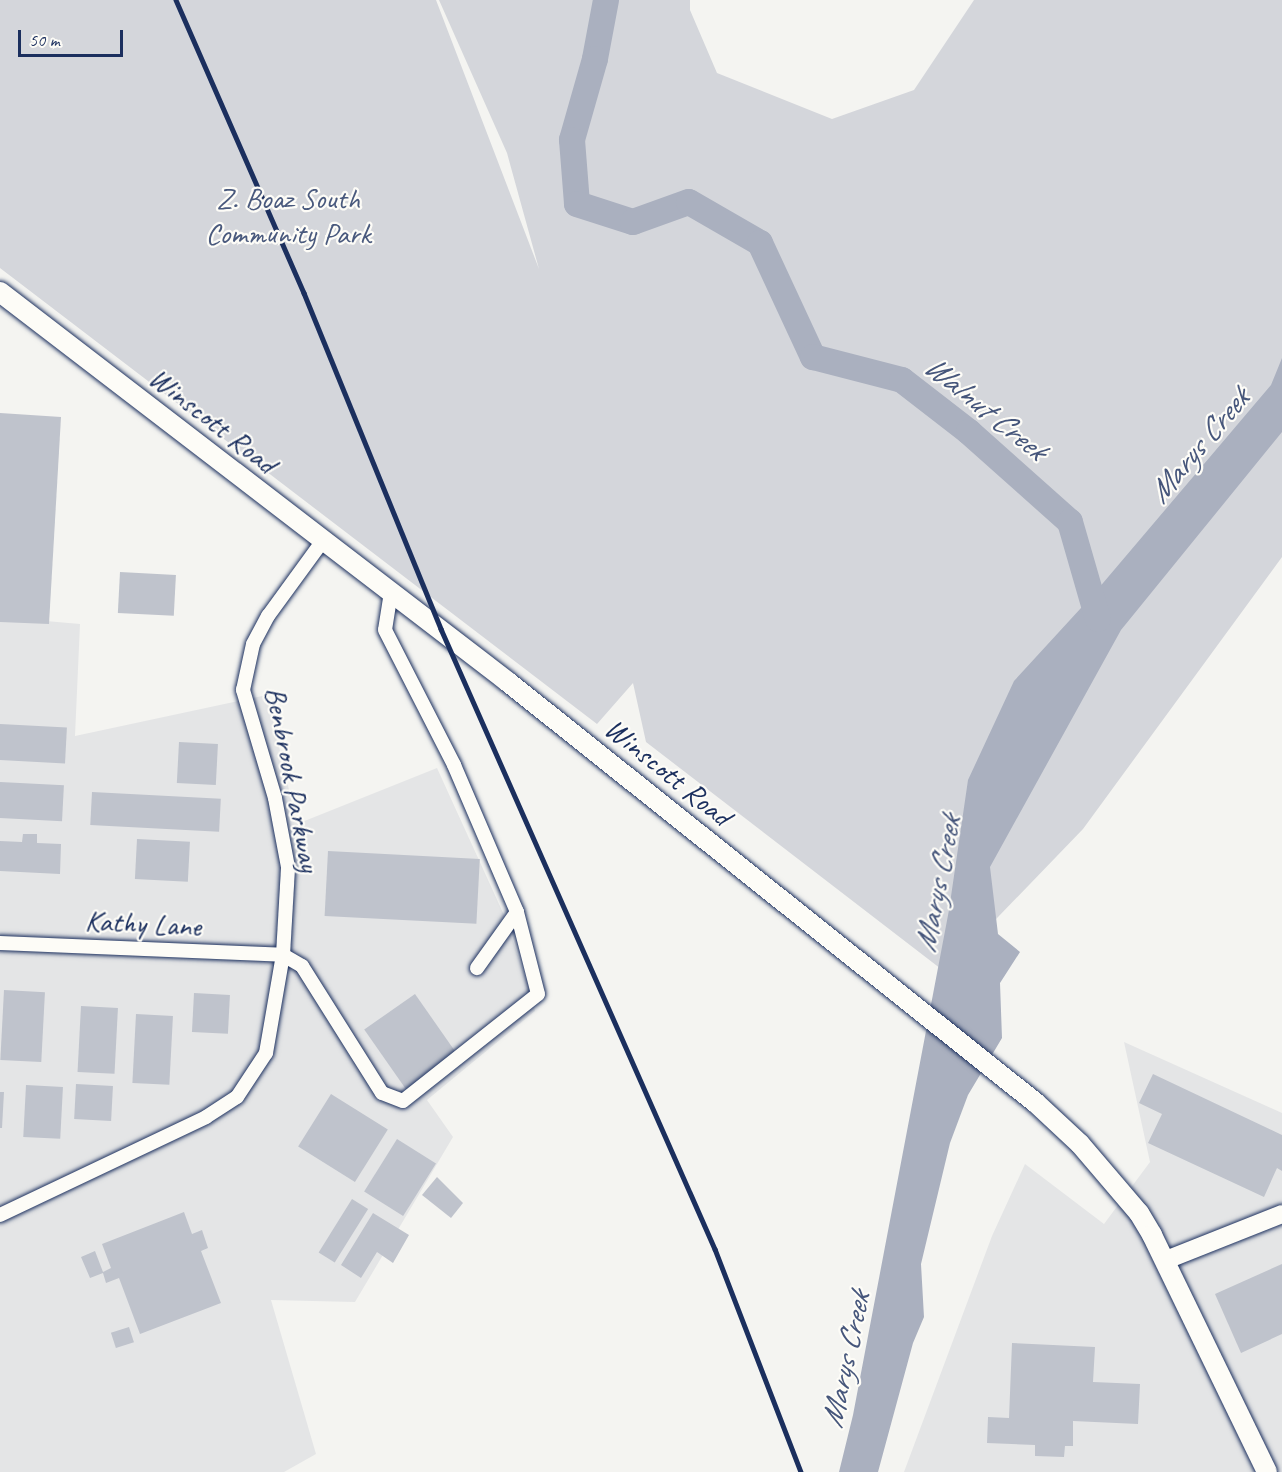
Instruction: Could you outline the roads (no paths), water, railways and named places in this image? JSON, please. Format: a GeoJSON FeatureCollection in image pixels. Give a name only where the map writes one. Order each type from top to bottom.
{"type":"FeatureCollection","features":[{"type":"Feature","properties":{"kind":"main road","name":"Winscott Road"},"geometry":{"type":"LineString","coordinates":[[0,292],[322,542],[391,592],[1021,1092],[1080,1144],[1122,1191],[1166,1260],[1267,1472]]}},
{"type":"Feature","properties":{"kind":"street","name":"Benbrook Parkway"},"geometry":{"type":"LineString","coordinates":[[0,1215],[206,1118],[237,1097],[266,1053],[283,954],[288,867],[275,798],[243,690],[254,644],[268,616],[322,542]]}},
{"type":"Feature","properties":{"kind":"street"},"geometry":{"type":"LineString","coordinates":[[283,954],[302,966],[382,1093],[403,1101],[538,994],[517,912],[454,765],[385,630],[391,592]]}},
{"type":"Feature","properties":{"kind":"street"},"geometry":{"type":"LineString","coordinates":[[477,968],[517,912]]}},
{"type":"Feature","properties":{"kind":"street","name":"Kathy Lane"},"geometry":{"type":"LineString","coordinates":[[0,943],[283,954]]}},
{"type":"Feature","properties":{"kind":"street"},"geometry":{"type":"LineString","coordinates":[[1166,1260],[1282,1214]]}},
{"type":"Feature","properties":{"kind":"water"},"geometry":{"type":"Polygon","coordinates":[[[1282,358],[1282,432],[1121,630],[990,867],[998,934],[1020,952],[1000,983],[1002,1038],[968,1095],[950,1143],[921,1264],[924,1317],[913,1343],[878,1472],[839,1472],[853,1415],[949,910],[968,780],[1014,681],[1092,596],[1271,385],[1282,358]]]}},
{"type":"Feature","properties":{"kind":"waterway","name":"Walnut Creek"},"geometry":{"type":"LineString","coordinates":[[606,0],[595,59],[572,140],[577,204],[633,222],[689,202],[760,243],[813,357],[902,380],[969,432],[1070,522],[1098,619]]}},
{"type":"Feature","properties":{"kind":"railway"},"geometry":{"type":"LineString","coordinates":[[176,0],[304,293],[441,629],[715,1249],[801,1472]]}},
{"type":"Feature","properties":{"kind":"park label","name":"Z. Boaz South Community Park"},"geometry":{"type":"Point","coordinates":[288,215]}},
{"type":"Feature","properties":{"kind":"water label","name":"Marys Creek"},"geometry":{"type":"Point","coordinates":[1199,446]}},
{"type":"Feature","properties":{"kind":"water label","name":"Marys Creek"},"geometry":{"type":"Point","coordinates":[938,884]}},
{"type":"Feature","properties":{"kind":"water label","name":"Marys Creek"},"geometry":{"type":"Point","coordinates":[846,1360]}}]}
